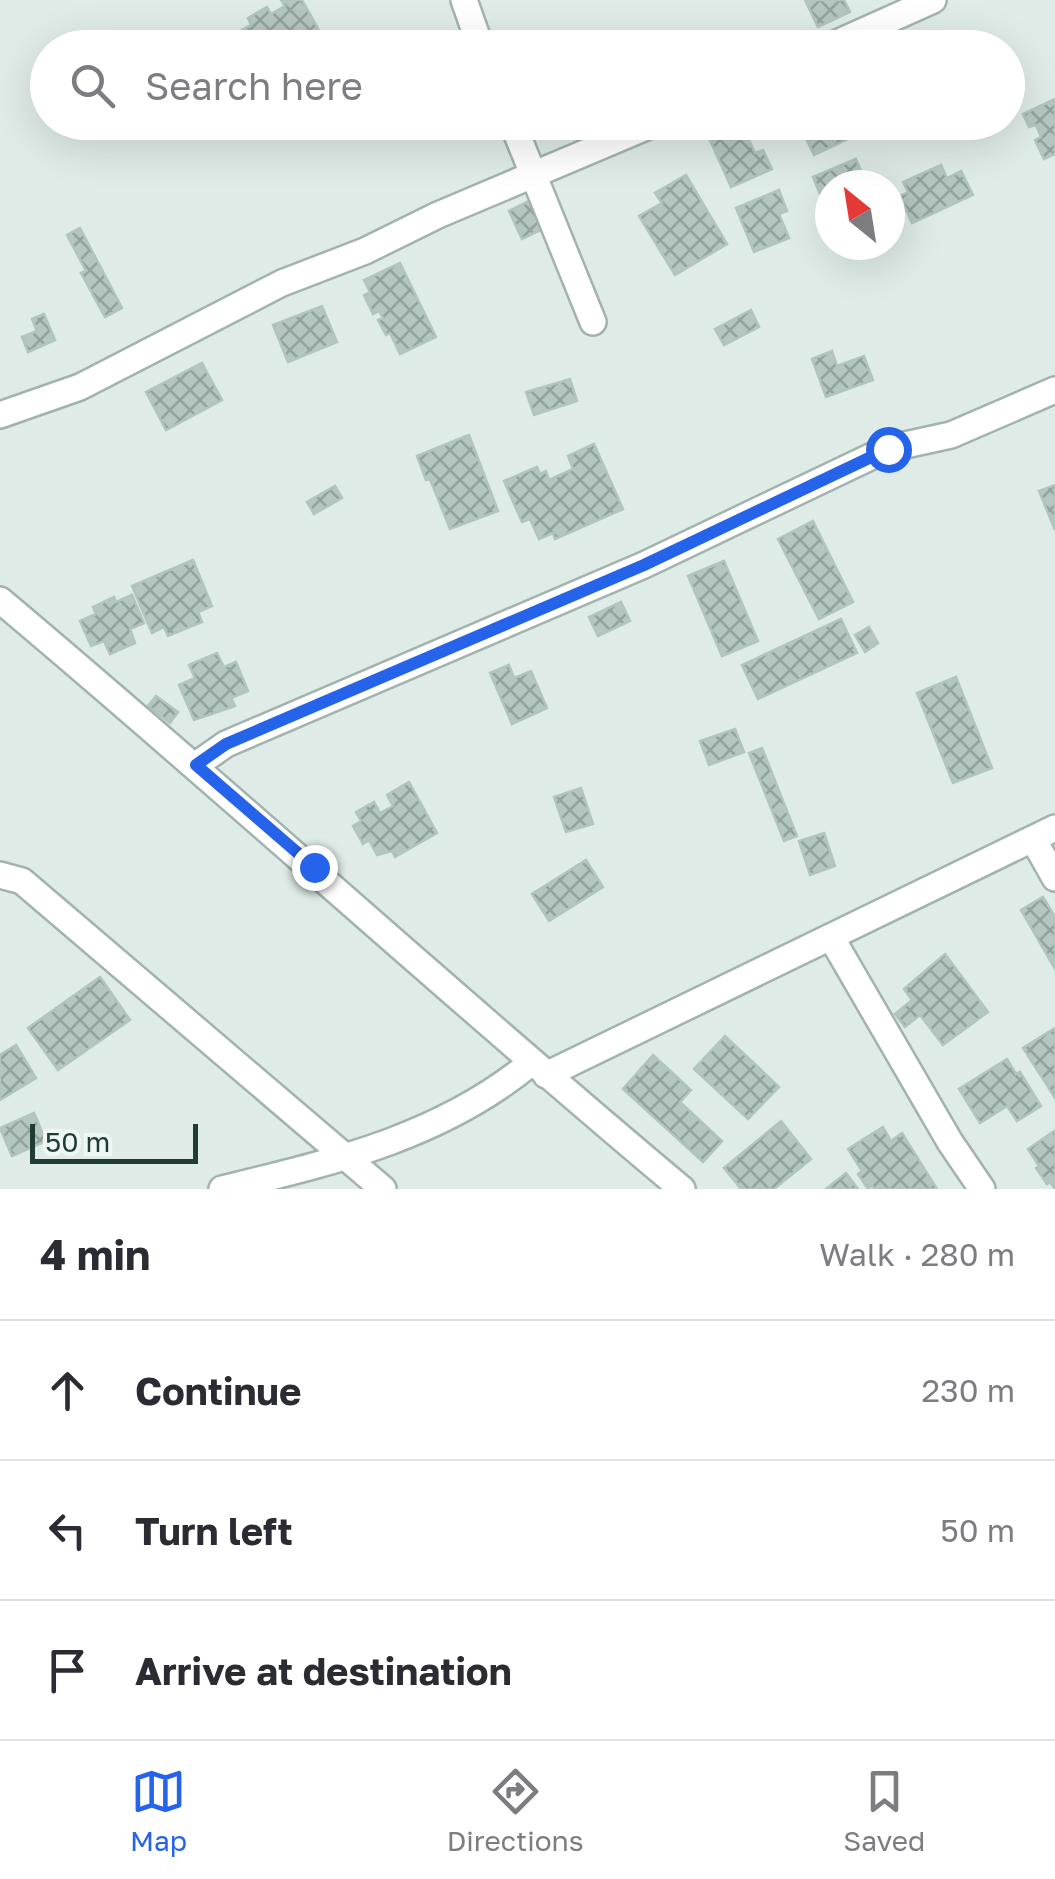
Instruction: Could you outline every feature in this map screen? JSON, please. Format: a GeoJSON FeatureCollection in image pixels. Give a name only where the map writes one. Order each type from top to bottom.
{"type":"FeatureCollection","features":[{"type":"Feature","properties":{"kind":"street"},"geometry":{"type":"LineString","coordinates":[[464,0],[475,30]]}},
{"type":"Feature","properties":{"kind":"street"},"geometry":{"type":"LineString","coordinates":[[866,30],[933,0]]}},
{"type":"Feature","properties":{"kind":"street"},"geometry":{"type":"LineString","coordinates":[[520,140],[593,322]]}},
{"type":"Feature","properties":{"kind":"street"},"geometry":{"type":"LineString","coordinates":[[0,415],[80,386],[282,283],[365,251],[438,215],[615,140]]}},
{"type":"Feature","properties":{"kind":"street"},"geometry":{"type":"LineString","coordinates":[[196,765],[226,744],[644,565],[888,449],[951,435],[1055,390]]}},
{"type":"Feature","properties":{"kind":"street"},"geometry":{"type":"LineString","coordinates":[[0,600],[196,765],[538,1068],[682,1189]]}},
{"type":"Feature","properties":{"kind":"street"},"geometry":{"type":"LineString","coordinates":[[222,1189],[350,1158],[432,1126],[506,1083],[831,937],[1044,834],[1055,878]]}},
{"type":"Feature","properties":{"kind":"street"},"geometry":{"type":"LineString","coordinates":[[0,875],[22,881],[383,1189]]}},
{"type":"Feature","properties":{"kind":"street"},"geometry":{"type":"LineString","coordinates":[[831,937],[950,1142],[982,1189]]}},
{"type":"Feature","properties":{"kind":"building"},"geometry":{"type":"Polygon","coordinates":[[[281,0],[302,0],[319,30],[242,30],[251,25],[248,18],[267,7],[271,14],[285,6],[281,0]]]}},
{"type":"Feature","properties":{"kind":"building"},"geometry":{"type":"Polygon","coordinates":[[[805,0],[844,0],[850,12],[818,27],[805,0]]]}},
{"type":"Feature","properties":{"kind":"building"},"geometry":{"type":"Polygon","coordinates":[[[1055,99],[1055,154],[1044,159],[1035,140],[1041,137],[1036,125],[1029,127],[1025,113],[1055,99]]]}},
{"type":"Feature","properties":{"kind":"building"},"geometry":{"type":"Polygon","coordinates":[[[710,140],[749,140],[755,153],[763,150],[772,169],[731,187],[710,140]]]}},
{"type":"Feature","properties":{"kind":"building"},"geometry":{"type":"Polygon","coordinates":[[[807,140],[846,140],[814,155],[807,140]]]}},
{"type":"Feature","properties":{"kind":"building"},"geometry":{"type":"Polygon","coordinates":[[[856,159],[861,170],[830,170],[856,159]]]}},
{"type":"Feature","properties":{"kind":"building"},"geometry":{"type":"Polygon","coordinates":[[[941,165],[947,178],[961,171],[973,195],[912,223],[905,207],[905,181],[941,165]]]}},
{"type":"Feature","properties":{"kind":"building"},"geometry":{"type":"Polygon","coordinates":[[[686,175],[727,244],[675,275],[639,216],[662,203],[655,193],[686,175]]]}},
{"type":"Feature","properties":{"kind":"building"},"geometry":{"type":"Polygon","coordinates":[[[779,190],[787,211],[779,214],[789,238],[754,252],[736,208],[779,190]]]}},
{"type":"Feature","properties":{"kind":"building"},"geometry":{"type":"Polygon","coordinates":[[[535,198],[549,226],[522,239],[509,211],[535,198]]]}},
{"type":"Feature","properties":{"kind":"building"},"geometry":{"type":"Polygon","coordinates":[[[80,228],[122,308],[105,317],[81,273],[86,271],[67,235],[80,228]]]}},
{"type":"Feature","properties":{"kind":"building"},"geometry":{"type":"Polygon","coordinates":[[[400,263],[436,337],[400,354],[390,333],[386,335],[378,320],[383,318],[379,311],[373,314],[364,295],[370,292],[364,280],[400,263]]]}},
{"type":"Feature","properties":{"kind":"building"},"geometry":{"type":"Polygon","coordinates":[[[322,306],[337,342],[288,362],[273,325],[322,306]]]}},
{"type":"Feature","properties":{"kind":"building"},"geometry":{"type":"Polygon","coordinates":[[[751,310],[759,327],[724,345],[715,329],[751,310]]]}},
{"type":"Feature","properties":{"kind":"building"},"geometry":{"type":"Polygon","coordinates":[[[44,314],[55,340],[28,352],[22,337],[37,331],[32,319],[44,314]]]}},
{"type":"Feature","properties":{"kind":"building"},"geometry":{"type":"Polygon","coordinates":[[[832,351],[837,366],[864,356],[873,380],[826,397],[812,359],[832,351]]]}},
{"type":"Feature","properties":{"kind":"building"},"geometry":{"type":"Polygon","coordinates":[[[202,363],[222,400],[166,430],[146,392],[202,363]]]}},
{"type":"Feature","properties":{"kind":"building"},"geometry":{"type":"Polygon","coordinates":[[[570,379],[577,401],[534,415],[526,392],[570,379]]]}},
{"type":"Feature","properties":{"kind":"building"},"geometry":{"type":"Polygon","coordinates":[[[469,435],[498,511],[450,529],[417,456],[469,435]]]}},
{"type":"Feature","properties":{"kind":"building"},"geometry":{"type":"Polygon","coordinates":[[[594,444],[623,509],[555,539],[553,533],[539,539],[530,519],[522,522],[504,481],[537,467],[540,474],[546,471],[549,480],[573,469],[568,456],[594,444]]]}},
{"type":"Feature","properties":{"kind":"building"},"geometry":{"type":"Polygon","coordinates":[[[1055,485],[1055,530],[1039,491],[1055,485]]]}},
{"type":"Feature","properties":{"kind":"building"},"geometry":{"type":"Polygon","coordinates":[[[335,486],[342,498],[314,514],[307,502],[335,486]]]}},
{"type":"Feature","properties":{"kind":"building"},"geometry":{"type":"Polygon","coordinates":[[[813,521],[853,602],[819,619],[778,539],[813,521]]]}},
{"type":"Feature","properties":{"kind":"building"},"geometry":{"type":"Polygon","coordinates":[[[193,560],[212,606],[198,612],[202,622],[168,636],[164,627],[152,633],[132,586],[193,560]]]}},
{"type":"Feature","properties":{"kind":"building"},"geometry":{"type":"Polygon","coordinates":[[[724,561],[758,641],[722,656],[688,576],[724,561]]]}},
{"type":"Feature","properties":{"kind":"building"},"geometry":{"type":"Polygon","coordinates":[[[132,595],[144,623],[130,629],[135,643],[110,654],[104,641],[91,646],[80,621],[96,614],[93,607],[114,597],[116,602],[132,595]]]}},
{"type":"Feature","properties":{"kind":"building"},"geometry":{"type":"Polygon","coordinates":[[[621,602],[630,621],[598,636],[589,617],[621,602]]]}},
{"type":"Feature","properties":{"kind":"building"},"geometry":{"type":"Polygon","coordinates":[[[841,619],[857,653],[758,699],[742,665],[841,619]]]}},
{"type":"Feature","properties":{"kind":"building"},"geometry":{"type":"Polygon","coordinates":[[[869,627],[878,643],[865,652],[855,635],[869,627]]]}},
{"type":"Feature","properties":{"kind":"building"},"geometry":{"type":"Polygon","coordinates":[[[217,653],[224,667],[236,662],[248,691],[231,698],[235,706],[194,720],[179,685],[195,678],[189,665],[217,653]]]}},
{"type":"Feature","properties":{"kind":"building"},"geometry":{"type":"Polygon","coordinates":[[[509,665],[514,678],[531,671],[547,708],[512,724],[490,673],[509,665]]]}},
{"type":"Feature","properties":{"kind":"building"},"geometry":{"type":"Polygon","coordinates":[[[956,677],[992,768],[953,783],[917,693],[956,677]]]}},
{"type":"Feature","properties":{"kind":"building"},"geometry":{"type":"Polygon","coordinates":[[[156,696],[178,712],[170,723],[148,706],[156,696]]]}},
{"type":"Feature","properties":{"kind":"building"},"geometry":{"type":"Polygon","coordinates":[[[735,729],[744,752],[709,765],[700,741],[735,729]]]}},
{"type":"Feature","properties":{"kind":"building"},"geometry":{"type":"Polygon","coordinates":[[[762,748],[797,836],[784,841],[749,753],[762,748]]]}},
{"type":"Feature","properties":{"kind":"building"},"geometry":{"type":"Polygon","coordinates":[[[409,782],[437,833],[395,857],[392,851],[377,855],[369,840],[363,844],[353,826],[361,821],[356,812],[374,802],[380,813],[393,806],[387,795],[409,782]]]}},
{"type":"Feature","properties":{"kind":"building"},"geometry":{"type":"Polygon","coordinates":[[[581,788],[593,824],[566,832],[554,797],[581,788]]]}},
{"type":"Feature","properties":{"kind":"building"},"geometry":{"type":"Polygon","coordinates":[[[824,833],[835,866],[810,875],[799,841],[824,833]]]}},
{"type":"Feature","properties":{"kind":"building"},"geometry":{"type":"Polygon","coordinates":[[[586,860],[603,887],[549,921],[532,894],[586,860]]]}},
{"type":"Feature","properties":{"kind":"building"},"geometry":{"type":"Polygon","coordinates":[[[1043,897],[1055,917],[1055,969],[1021,910],[1043,897]]]}},
{"type":"Feature","properties":{"kind":"building"},"geometry":{"type":"Polygon","coordinates":[[[945,954],[988,1012],[943,1045],[920,1015],[905,1027],[895,1014],[912,1000],[904,989],[945,954]]]}},
{"type":"Feature","properties":{"kind":"building"},"geometry":{"type":"Polygon","coordinates":[[[100,977],[130,1020],[58,1070],[28,1028],[100,977]]]}},
{"type":"Feature","properties":{"kind":"building"},"geometry":{"type":"Polygon","coordinates":[[[1055,1028],[1055,1098],[1023,1048],[1055,1028]]]}},
{"type":"Feature","properties":{"kind":"building"},"geometry":{"type":"Polygon","coordinates":[[[725,1036],[779,1087],[748,1119],[694,1069],[725,1036]]]}},
{"type":"Feature","properties":{"kind":"building"},"geometry":{"type":"Polygon","coordinates":[[[16,1045],[36,1078],[0,1100],[0,1055],[16,1045]]]}},
{"type":"Feature","properties":{"kind":"building"},"geometry":{"type":"Polygon","coordinates":[[[653,1055],[691,1090],[680,1102],[722,1141],[703,1162],[623,1089],[653,1055]]]}},
{"type":"Feature","properties":{"kind":"building"},"geometry":{"type":"Polygon","coordinates":[[[1007,1059],[1041,1106],[1017,1121],[1007,1106],[980,1123],[959,1089],[1007,1059]]]}},
{"type":"Feature","properties":{"kind":"building"},"geometry":{"type":"Polygon","coordinates":[[[34,1113],[46,1141],[12,1156],[0,1128],[34,1113]]]}},
{"type":"Feature","properties":{"kind":"building"},"geometry":{"type":"Polygon","coordinates":[[[781,1121],[811,1159],[774,1189],[741,1189],[724,1168],[781,1121]]]}},
{"type":"Feature","properties":{"kind":"building"},"geometry":{"type":"Polygon","coordinates":[[[883,1127],[891,1141],[902,1133],[937,1189],[868,1189],[848,1149],[883,1127]]]}},
{"type":"Feature","properties":{"kind":"building"},"geometry":{"type":"Polygon","coordinates":[[[1054,1131],[1055,1189],[1036,1168],[1039,1166],[1028,1149],[1054,1131]]]}},
{"type":"Feature","properties":{"kind":"building"},"geometry":{"type":"Polygon","coordinates":[[[846,1173],[858,1189],[826,1189],[846,1173]]]}},
{"type":"Feature","properties":{"kind":"route"},"geometry":{"type":"LineString","coordinates":[[314,867],[196,765],[226,744],[644,565],[888,449]]}}]}
